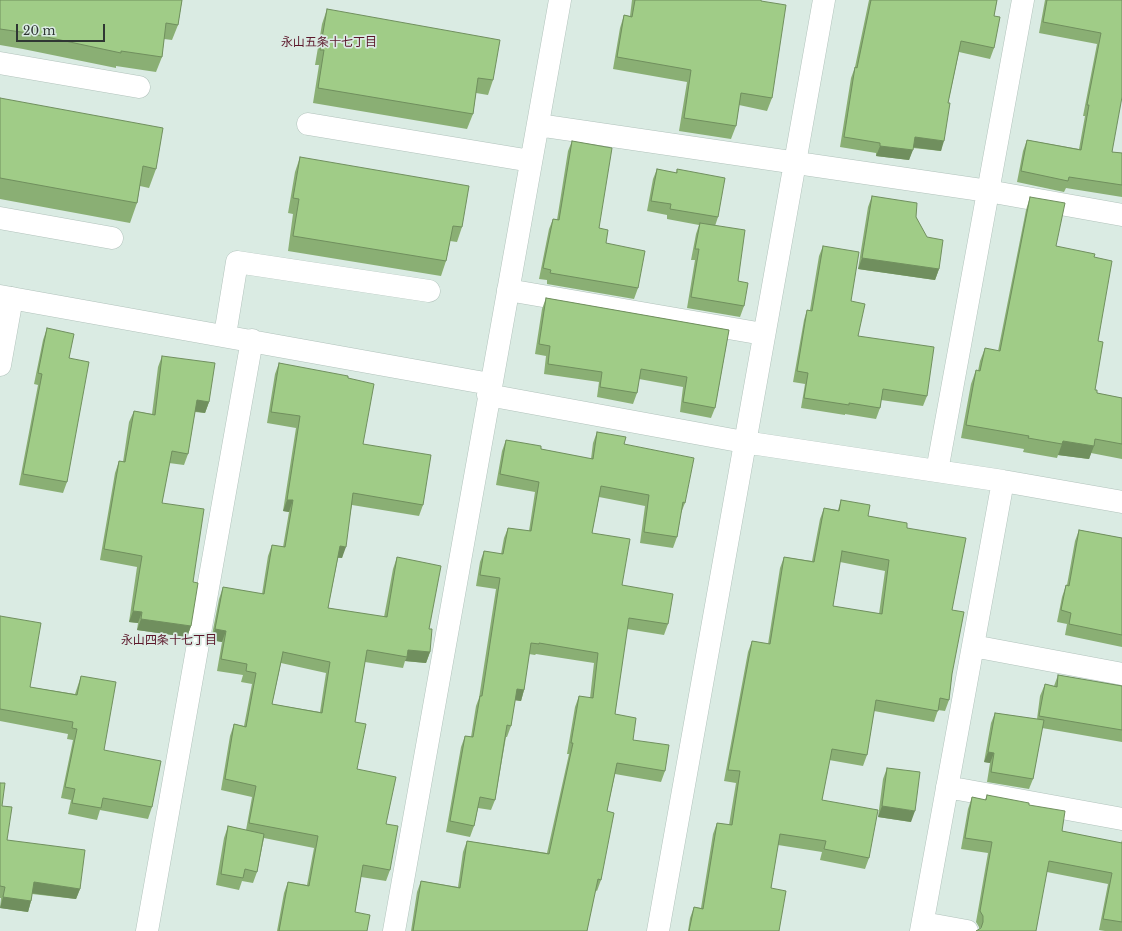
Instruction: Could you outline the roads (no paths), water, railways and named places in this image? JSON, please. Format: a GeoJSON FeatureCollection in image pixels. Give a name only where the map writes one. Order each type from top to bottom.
{"type":"FeatureCollection","features":[{"type":"Feature","properties":{"kind":"street"},"geometry":{"type":"LineString","coordinates":[[394,931],[489,390],[560,0]]}},
{"type":"Feature","properties":{"kind":"street"},"geometry":{"type":"LineString","coordinates":[[658,931],[763,334],[824,0]]}},
{"type":"Feature","properties":{"kind":"street"},"geometry":{"type":"LineString","coordinates":[[937,471],[1023,0]]}},
{"type":"Feature","properties":{"kind":"street"},"geometry":{"type":"LineString","coordinates":[[0,63],[139,87]]}},
{"type":"Feature","properties":{"kind":"street"},"geometry":{"type":"LineString","coordinates":[[308,124],[531,160]]}},
{"type":"Feature","properties":{"kind":"street"},"geometry":{"type":"LineString","coordinates":[[538,125],[988,191],[1122,215]]}},
{"type":"Feature","properties":{"kind":"street"},"geometry":{"type":"LineString","coordinates":[[0,218],[112,238]]}},
{"type":"Feature","properties":{"kind":"street"},"geometry":{"type":"LineString","coordinates":[[225,335],[237,262],[429,291]]}},
{"type":"Feature","properties":{"kind":"street"},"geometry":{"type":"LineString","coordinates":[[508,290],[763,334]]}},
{"type":"Feature","properties":{"kind":"street"},"geometry":{"type":"LineString","coordinates":[[0,365],[6,297],[252,340],[744,442],[1003,481],[1122,502]]}},
{"type":"Feature","properties":{"kind":"street"},"geometry":{"type":"LineString","coordinates":[[147,931],[252,340]]}},
{"type":"Feature","properties":{"kind":"street"},"geometry":{"type":"LineString","coordinates":[[967,931],[922,927],[1003,481]]}},
{"type":"Feature","properties":{"kind":"street"},"geometry":{"type":"LineString","coordinates":[[973,646],[1122,674]]}},
{"type":"Feature","properties":{"kind":"street"},"geometry":{"type":"LineString","coordinates":[[947,788],[1122,819]]}},
{"type":"Feature","properties":{"kind":"district","name":"永山五条十七丁目"},"geometry":{"type":"Point","coordinates":[329,43]}},
{"type":"Feature","properties":{"kind":"district","name":"永山四条十七丁目"},"geometry":{"type":"Point","coordinates":[169,641]}}]}
